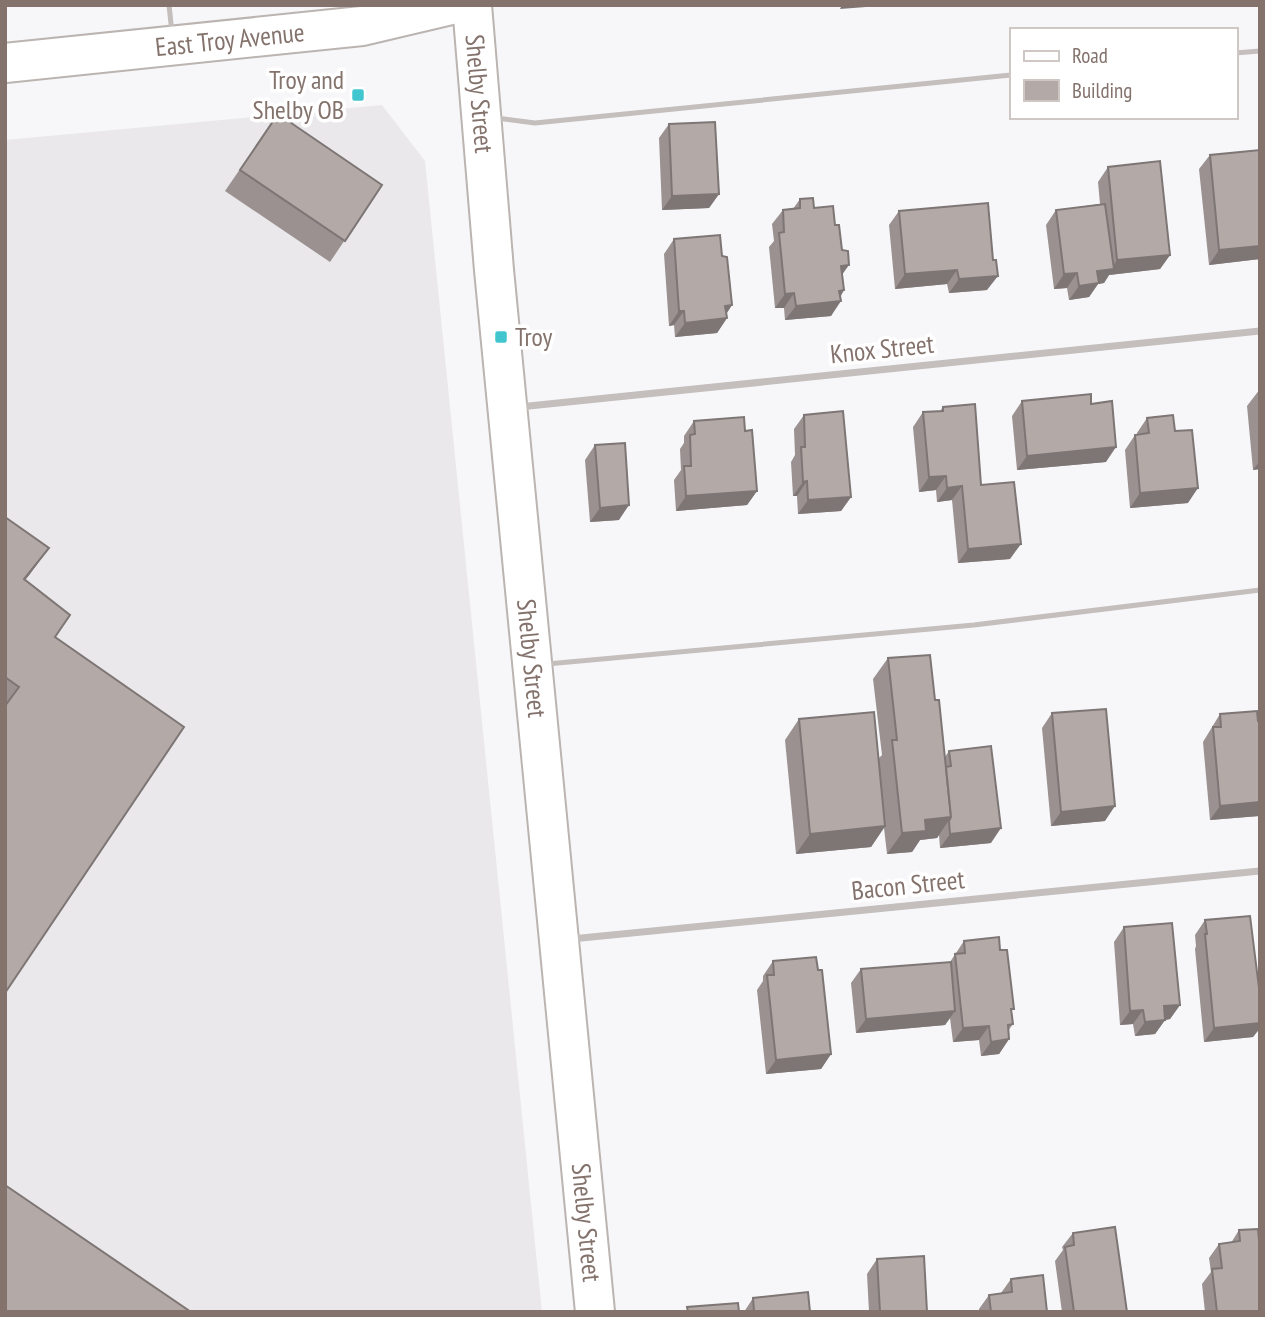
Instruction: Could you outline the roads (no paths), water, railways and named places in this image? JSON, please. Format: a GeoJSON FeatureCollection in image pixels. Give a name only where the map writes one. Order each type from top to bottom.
{"type":"FeatureCollection","features":[{"type":"Feature","properties":{"kind":"main road","name":"East Troy Avenue"},"geometry":{"type":"LineString","coordinates":[[5,63],[362,26],[451,5]]}},
{"type":"Feature","properties":{"kind":"main road","name":"Shelby Street"},"geometry":{"type":"LineString","coordinates":[[472,5],[595,1312]]}},
{"type":"Feature","properties":{"kind":"street","name":"Knox Street"},"geometry":{"type":"LineString","coordinates":[[508,408],[1260,331]]}},
{"type":"Feature","properties":{"kind":"street","name":"Bacon Street"},"geometry":{"type":"LineString","coordinates":[[559,940],[1260,871]]}},
{"type":"Feature","properties":{"kind":"lane"},"geometry":{"type":"LineString","coordinates":[[169,5],[173,46]]}},
{"type":"Feature","properties":{"kind":"lane"},"geometry":{"type":"LineString","coordinates":[[1237,53],[1260,51]]}},
{"type":"Feature","properties":{"kind":"lane"},"geometry":{"type":"LineString","coordinates":[[481,117],[535,123],[1010,75]]}},
{"type":"Feature","properties":{"kind":"lane"},"geometry":{"type":"LineString","coordinates":[[533,665],[974,625],[1260,590]]}},
{"type":"Feature","properties":{"kind":"place","name":"Troy and Shelby OB"},"geometry":{"type":"Point","coordinates":[358,95]}},
{"type":"Feature","properties":{"kind":"place","name":"Troy"},"geometry":{"type":"Point","coordinates":[501,337]}}]}
